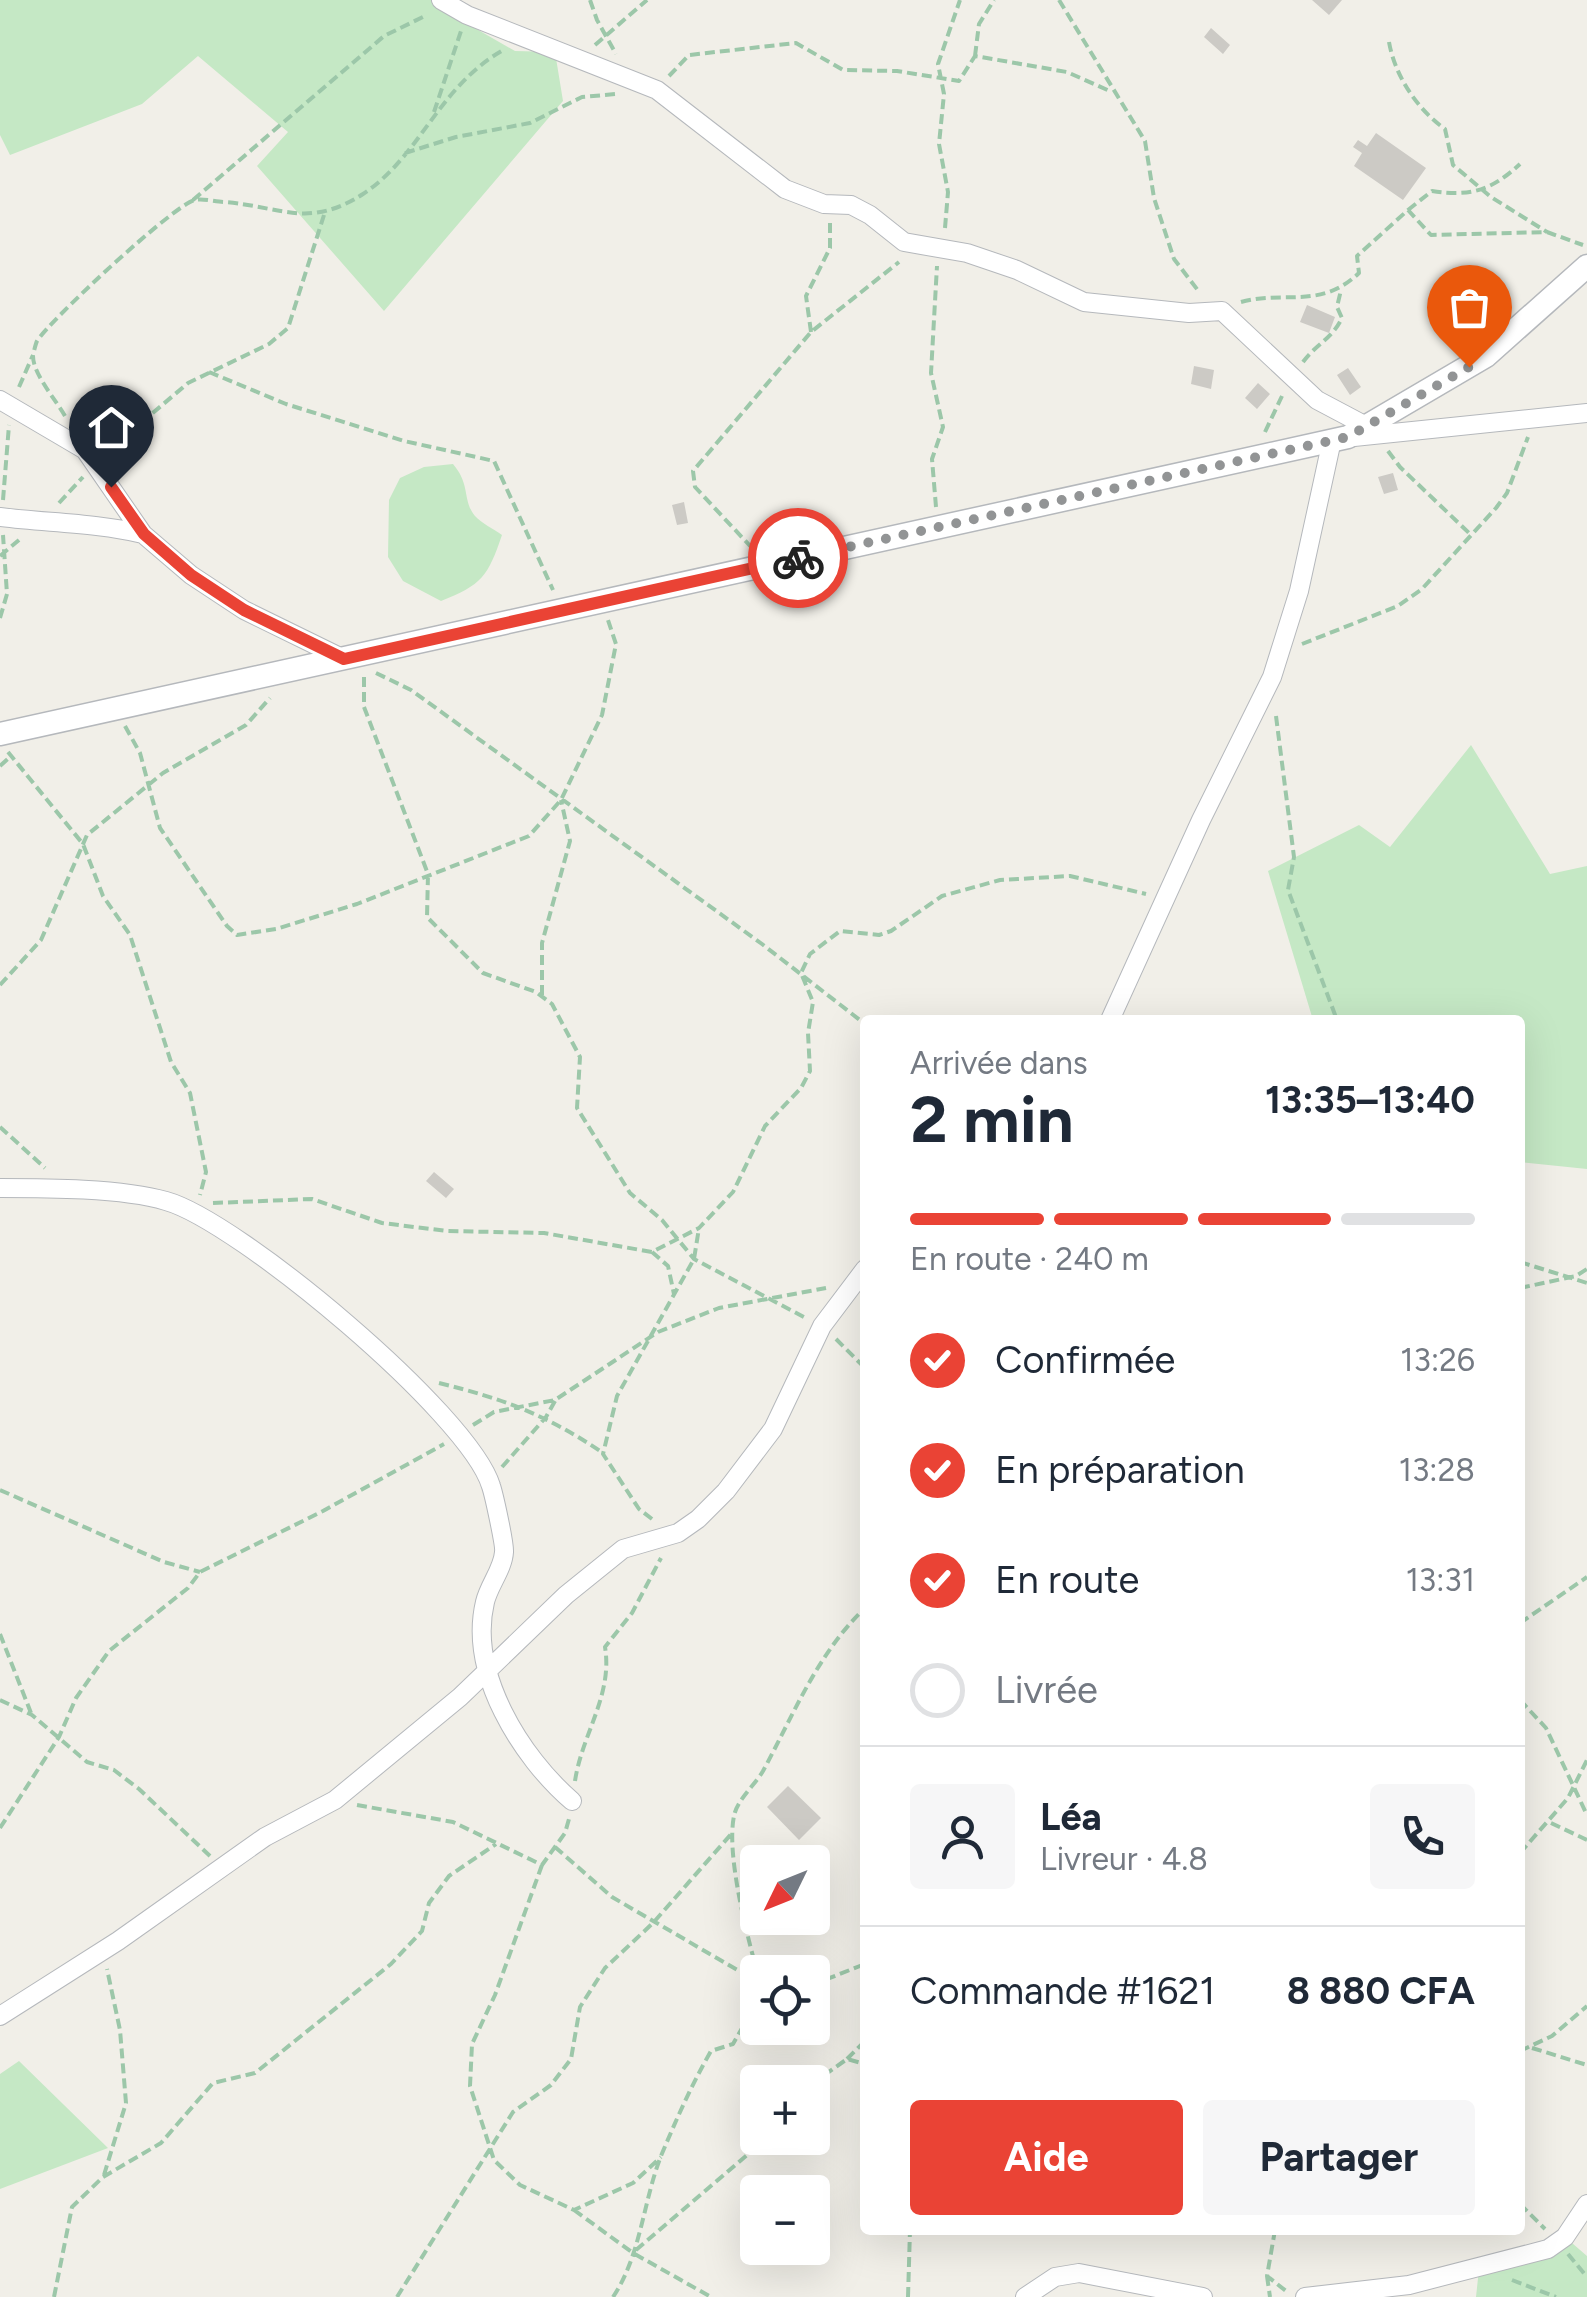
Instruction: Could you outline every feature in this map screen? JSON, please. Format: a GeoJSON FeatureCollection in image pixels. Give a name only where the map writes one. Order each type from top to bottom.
{"type":"FeatureCollection","features":[{"type":"Feature","properties":{"kind":"street"},"geometry":{"type":"LineString","coordinates":[[446,2],[467,15],[584,59],[624,87],[656,90],[785,189],[824,204],[851,205],[904,242],[1018,270],[1084,302],[1189,313],[1222,310],[1356,435]]}},
{"type":"Feature","properties":{"kind":"street"},"geometry":{"type":"LineString","coordinates":[[1112,1015],[1272,677],[1299,590],[1356,435],[1486,356],[1587,266]]}},
{"type":"Feature","properties":{"kind":"street"},"geometry":{"type":"LineString","coordinates":[[6,402],[90,457],[144,534],[191,575],[244,610],[344,659]]}},
{"type":"Feature","properties":{"kind":"street"},"geometry":{"type":"LineString","coordinates":[[2,740],[115,708],[1356,435],[1587,412]]}},
{"type":"Feature","properties":{"kind":"street"},"geometry":{"type":"LineString","coordinates":[[1,517],[41,523],[93,523],[144,534]]}},
{"type":"Feature","properties":{"kind":"street"},"geometry":{"type":"LineString","coordinates":[[0,1188],[165,1201],[193,1212],[248,1247],[405,1374],[458,1436],[491,1483],[505,1551],[485,1603],[488,1670],[500,1706],[532,1756],[552,1784],[572,1801]]}},
{"type":"Feature","properties":{"kind":"street"},"geometry":{"type":"LineString","coordinates":[[0,2016],[104,1950],[265,1837],[335,1800],[488,1670],[566,1594],[623,1549],[678,1533],[726,1491],[772,1429],[822,1326],[858,1276]]}},
{"type":"Feature","properties":{"kind":"street"},"geometry":{"type":"LineString","coordinates":[[1301,2297],[1408,2285],[1548,2249],[1564,2238],[1587,2204]]}},
{"type":"Feature","properties":{"kind":"street"},"geometry":{"type":"LineString","coordinates":[[1025,2297],[1055,2276],[1080,2272],[1203,2297]]}},
{"type":"Feature","properties":{"kind":"path"},"geometry":{"type":"LineString","coordinates":[[406,154],[456,137],[530,123],[582,97],[624,87],[590,0]]}},
{"type":"Feature","properties":{"kind":"path"},"geometry":{"type":"LineString","coordinates":[[584,59],[604,34],[628,20],[647,0]]}},
{"type":"Feature","properties":{"kind":"path"},"geometry":{"type":"LineString","coordinates":[[768,564],[703,498],[692,479],[694,471],[810,332],[928,248],[947,224],[948,192],[939,144],[944,94],[938,64],[960,0]]}},
{"type":"Feature","properties":{"kind":"path"},"geometry":{"type":"LineString","coordinates":[[656,90],[689,55],[796,43],[843,70],[897,71],[959,82],[975,56],[978,24],[994,0]]}},
{"type":"Feature","properties":{"kind":"path"},"geometry":{"type":"LineString","coordinates":[[1059,0],[1145,141],[1154,198],[1174,259],[1196,290],[1222,310],[1246,300],[1289,300],[1341,290],[1359,273],[1356,256],[1363,247],[1432,191],[1484,191],[1520,164]]}},
{"type":"Feature","properties":{"kind":"path"},"geometry":{"type":"LineString","coordinates":[[0,618],[7,594],[1,517],[6,402],[37,342],[100,278],[384,36],[446,2]]}},
{"type":"Feature","properties":{"kind":"path"},"geometry":{"type":"LineString","coordinates":[[432,117],[467,15]]}},
{"type":"Feature","properties":{"kind":"path"},"geometry":{"type":"LineString","coordinates":[[194,200],[246,204],[302,216],[324,215],[365,193],[406,154],[459,81],[526,38]]}},
{"type":"Feature","properties":{"kind":"path"},"geometry":{"type":"LineString","coordinates":[[1389,42],[1391,55],[1424,114],[1445,129],[1453,165],[1484,191],[1547,232],[1587,247]]}},
{"type":"Feature","properties":{"kind":"path"},"geometry":{"type":"LineString","coordinates":[[975,56],[1067,72],[1112,92]]}},
{"type":"Feature","properties":{"kind":"path"},"geometry":{"type":"LineString","coordinates":[[810,332],[806,296],[830,248],[830,224],[824,204]]}},
{"type":"Feature","properties":{"kind":"path"},"geometry":{"type":"LineString","coordinates":[[1408,210],[1430,234],[1547,232]]}},
{"type":"Feature","properties":{"kind":"path"},"geometry":{"type":"LineString","coordinates":[[2,554],[41,523],[90,457],[188,383],[269,344],[288,328],[324,215]]}},
{"type":"Feature","properties":{"kind":"path"},"geometry":{"type":"LineString","coordinates":[[928,248],[931,373],[943,427],[932,459],[931,486],[940,527]]}},
{"type":"Feature","properties":{"kind":"path"},"geometry":{"type":"LineString","coordinates":[[33,355],[34,364],[90,457]]}},
{"type":"Feature","properties":{"kind":"path"},"geometry":{"type":"LineString","coordinates":[[210,372],[286,404],[404,441],[494,461],[561,610]]}},
{"type":"Feature","properties":{"kind":"path"},"geometry":{"type":"LineString","coordinates":[[1279,653],[1398,606],[1422,589],[1507,492],[1536,418]]}},
{"type":"Feature","properties":{"kind":"path"},"geometry":{"type":"LineString","coordinates":[[1356,435],[1400,468],[1471,534]]}},
{"type":"Feature","properties":{"kind":"path"},"geometry":{"type":"LineString","coordinates":[[115,708],[140,753],[160,828],[226,926],[237,935],[276,929],[358,904],[529,836],[561,800],[602,715],[616,644],[602,601]]}},
{"type":"Feature","properties":{"kind":"path"},"geometry":{"type":"LineString","coordinates":[[860,1020],[411,690],[364,668],[364,708],[428,874],[427,917],[482,973],[542,996],[552,1004],[580,1057],[576,1108],[630,1193],[694,1259],[822,1326],[860,1363]]}},
{"type":"Feature","properties":{"kind":"path"},"geometry":{"type":"LineString","coordinates":[[0,985],[41,940],[87,835],[150,784],[246,725],[271,696]]}},
{"type":"Feature","properties":{"kind":"path"},"geometry":{"type":"LineString","coordinates":[[1276,714],[1294,857],[1288,890],[1334,1015]]}},
{"type":"Feature","properties":{"kind":"path"},"geometry":{"type":"LineString","coordinates":[[2,740],[10,757],[83,844],[103,896],[130,935],[171,1062],[190,1093],[206,1172],[198,1204],[312,1199],[382,1223],[448,1231],[544,1234],[652,1252],[699,1228],[733,1192],[765,1126],[801,1088],[810,1071],[808,1033],[813,1002],[801,974],[810,954],[840,932],[879,935],[942,896],[1000,880],[1070,876],[1166,898]]}},
{"type":"Feature","properties":{"kind":"path"},"geometry":{"type":"LineString","coordinates":[[0,766],[10,757]]}},
{"type":"Feature","properties":{"kind":"path"},"geometry":{"type":"LineString","coordinates":[[542,996],[542,942],[570,841],[561,800]]}},
{"type":"Feature","properties":{"kind":"path"},"geometry":{"type":"LineString","coordinates":[[0,1127],[72,1192]]}},
{"type":"Feature","properties":{"kind":"path"},"geometry":{"type":"LineString","coordinates":[[603,1454],[618,1396],[694,1259],[699,1228]]}},
{"type":"Feature","properties":{"kind":"path"},"geometry":{"type":"LineString","coordinates":[[652,1252],[668,1266],[674,1298]]}},
{"type":"Feature","properties":{"kind":"path"},"geometry":{"type":"LineString","coordinates":[[1525,1263],[1576,1276],[1587,1283]]}},
{"type":"Feature","properties":{"kind":"path"},"geometry":{"type":"LineString","coordinates":[[1525,1287],[1576,1276],[1587,1269]]}},
{"type":"Feature","properties":{"kind":"path"},"geometry":{"type":"LineString","coordinates":[[0,1828],[59,1736],[76,1698],[109,1651],[188,1588],[200,1572],[341,1502],[494,1412],[556,1400],[655,1334],[719,1308],[770,1300],[858,1276]]}},
{"type":"Feature","properties":{"kind":"path"},"geometry":{"type":"LineString","coordinates":[[405,1374],[524,1407],[546,1417],[603,1454],[639,1509],[678,1533],[647,1579],[632,1613],[605,1647],[608,1670],[597,1714],[579,1755],[565,1833],[542,1865],[495,1995],[472,2044],[470,2086],[494,2160],[520,2185],[574,2210],[633,2253],[710,2297]]}},
{"type":"Feature","properties":{"kind":"path"},"geometry":{"type":"LineString","coordinates":[[491,1483],[556,1400]]}},
{"type":"Feature","properties":{"kind":"path"},"geometry":{"type":"LineString","coordinates":[[0,1490],[164,1562],[200,1572]]}},
{"type":"Feature","properties":{"kind":"path"},"geometry":{"type":"LineString","coordinates":[[1525,1619],[1587,1578]]}},
{"type":"Feature","properties":{"kind":"path"},"geometry":{"type":"LineString","coordinates":[[752,1955],[744,1924],[734,1811],[761,1775],[823,1656],[860,1614]]}},
{"type":"Feature","properties":{"kind":"path"},"geometry":{"type":"LineString","coordinates":[[0,1634],[32,1715]]}},
{"type":"Feature","properties":{"kind":"path"},"geometry":{"type":"LineString","coordinates":[[0,1700],[32,1715],[88,1762],[114,1770],[139,1789],[200,1850],[223,1865]]}},
{"type":"Feature","properties":{"kind":"path"},"geometry":{"type":"LineString","coordinates":[[1525,1705],[1546,1728],[1587,1815]]}},
{"type":"Feature","properties":{"kind":"path"},"geometry":{"type":"LineString","coordinates":[[1525,1847],[1549,1822],[1587,1760]]}},
{"type":"Feature","properties":{"kind":"path"},"geometry":{"type":"LineString","coordinates":[[335,1800],[452,1822],[542,1865]]}},
{"type":"Feature","properties":{"kind":"path"},"geometry":{"type":"LineString","coordinates":[[1549,1822],[1587,1840]]}},
{"type":"Feature","properties":{"kind":"path"},"geometry":{"type":"LineString","coordinates":[[397,2297],[513,2112],[551,2085],[571,2059],[580,2007],[604,1968],[653,1923],[733,1832]]}},
{"type":"Feature","properties":{"kind":"path"},"geometry":{"type":"LineString","coordinates":[[54,2297],[72,2207],[103,2177],[160,2143],[214,2083],[256,2073],[390,1964],[422,1931],[428,1903],[449,1876],[496,1844]]}},
{"type":"Feature","properties":{"kind":"path"},"geometry":{"type":"LineString","coordinates":[[555,1847],[612,1898],[740,1969]]}},
{"type":"Feature","properties":{"kind":"path"},"geometry":{"type":"LineString","coordinates":[[103,2177],[126,2102],[120,2030],[104,1950]]}},
{"type":"Feature","properties":{"kind":"path"},"geometry":{"type":"LineString","coordinates":[[830,1979],[860,1966]]}},
{"type":"Feature","properties":{"kind":"path"},"geometry":{"type":"LineString","coordinates":[[1525,2050],[1587,2006]]}},
{"type":"Feature","properties":{"kind":"path"},"geometry":{"type":"LineString","coordinates":[[613,2297],[633,2253],[661,2157],[682,2117],[682,2103],[712,2052],[733,2044],[740,2032]]}},
{"type":"Feature","properties":{"kind":"path"},"geometry":{"type":"LineString","coordinates":[[830,2071],[860,2045]]}},
{"type":"Feature","properties":{"kind":"path"},"geometry":{"type":"LineString","coordinates":[[1532,2048],[1587,2065]]}},
{"type":"Feature","properties":{"kind":"path"},"geometry":{"type":"LineString","coordinates":[[847,2059],[860,2063]]}},
{"type":"Feature","properties":{"kind":"path"},"geometry":{"type":"LineString","coordinates":[[633,2253],[747,2155]]}},
{"type":"Feature","properties":{"kind":"path"},"geometry":{"type":"LineString","coordinates":[[574,2210],[633,2183],[661,2157]]}},
{"type":"Feature","properties":{"kind":"path"},"geometry":{"type":"LineString","coordinates":[[908,2297],[910,2235]]}},
{"type":"Feature","properties":{"kind":"path"},"geometry":{"type":"LineString","coordinates":[[1270,2297],[1267,2276],[1274,2235]]}},
{"type":"Feature","properties":{"kind":"path"},"geometry":{"type":"LineString","coordinates":[[1479,2269],[1556,2297]]}},
{"type":"Feature","properties":{"kind":"path"},"geometry":{"type":"LineString","coordinates":[[1267,2276],[1301,2297]]}},
{"type":"Feature","properties":{"kind":"green space"},"geometry":{"type":"Polygon","coordinates":[[[0,0],[441,0],[473,27],[515,51],[555,52],[563,101],[384,311],[257,166],[288,132],[198,56],[142,104],[10,155],[0,135],[0,0]]]}},
{"type":"Feature","properties":{"kind":"green space"},"geometry":{"type":"Polygon","coordinates":[[[453,464],[475,516],[502,535],[482,577],[466,590],[441,601],[403,581],[388,557],[389,500],[400,478],[424,467],[453,464]]]}},
{"type":"Feature","properties":{"kind":"green space"},"geometry":{"type":"Polygon","coordinates":[[[1471,745],[1550,874],[1587,866],[1587,1169],[1525,1163],[1525,1015],[1311,1015],[1268,871],[1359,825],[1390,847],[1471,745]]]}},
{"type":"Feature","properties":{"kind":"green space"},"geometry":{"type":"Polygon","coordinates":[[[19,2061],[108,2148],[0,2189],[0,2074],[19,2061]]]}},
{"type":"Feature","properties":{"kind":"green space"},"geometry":{"type":"Polygon","coordinates":[[[1565,2237],[1587,2256],[1587,2297],[1476,2297],[1479,2269],[1565,2237]]]}},
{"type":"Feature","properties":{"kind":"building"},"geometry":{"type":"Polygon","coordinates":[[[1312,0],[1342,0],[1329,15],[1312,0]]]}},
{"type":"Feature","properties":{"kind":"building"},"geometry":{"type":"Polygon","coordinates":[[[1211,28],[1230,45],[1223,54],[1204,37],[1211,28]]]}},
{"type":"Feature","properties":{"kind":"building"},"geometry":{"type":"Polygon","coordinates":[[[1376,133],[1426,168],[1403,200],[1354,166],[1362,153],[1353,147],[1358,140],[1367,146],[1376,133]]]}},
{"type":"Feature","properties":{"kind":"building"},"geometry":{"type":"Polygon","coordinates":[[[1307,305],[1335,317],[1329,333],[1300,322],[1307,305]]]}},
{"type":"Feature","properties":{"kind":"building"},"geometry":{"type":"Polygon","coordinates":[[[1194,366],[1214,370],[1211,389],[1191,384],[1194,366]]]}},
{"type":"Feature","properties":{"kind":"building"},"geometry":{"type":"Polygon","coordinates":[[[1348,368],[1361,387],[1350,395],[1337,375],[1348,368]]]}},
{"type":"Feature","properties":{"kind":"building"},"geometry":{"type":"Polygon","coordinates":[[[1258,383],[1270,394],[1257,409],[1245,398],[1258,383]]]}},
{"type":"Feature","properties":{"kind":"building"},"geometry":{"type":"Polygon","coordinates":[[[1393,473],[1398,490],[1384,494],[1378,477],[1393,473]]]}},
{"type":"Feature","properties":{"kind":"building"},"geometry":{"type":"Polygon","coordinates":[[[684,502],[688,523],[677,525],[672,505],[684,502]]]}},
{"type":"Feature","properties":{"kind":"building"},"geometry":{"type":"Polygon","coordinates":[[[434,1172],[454,1189],[446,1198],[426,1181],[434,1172]]]}},
{"type":"Feature","properties":{"kind":"building"},"geometry":{"type":"Polygon","coordinates":[[[788,1786],[821,1818],[799,1840],[767,1807],[788,1786]]]}},
{"type":"Feature","properties":{"kind":"way so far"},"geometry":{"type":"LineString","coordinates":[[798,558],[1348,437],[1469,367]]}},
{"type":"Feature","properties":{"kind":"route"},"geometry":{"type":"LineString","coordinates":[[111,487],[144,534],[191,575],[244,610],[344,659],[798,558]]}}]}
